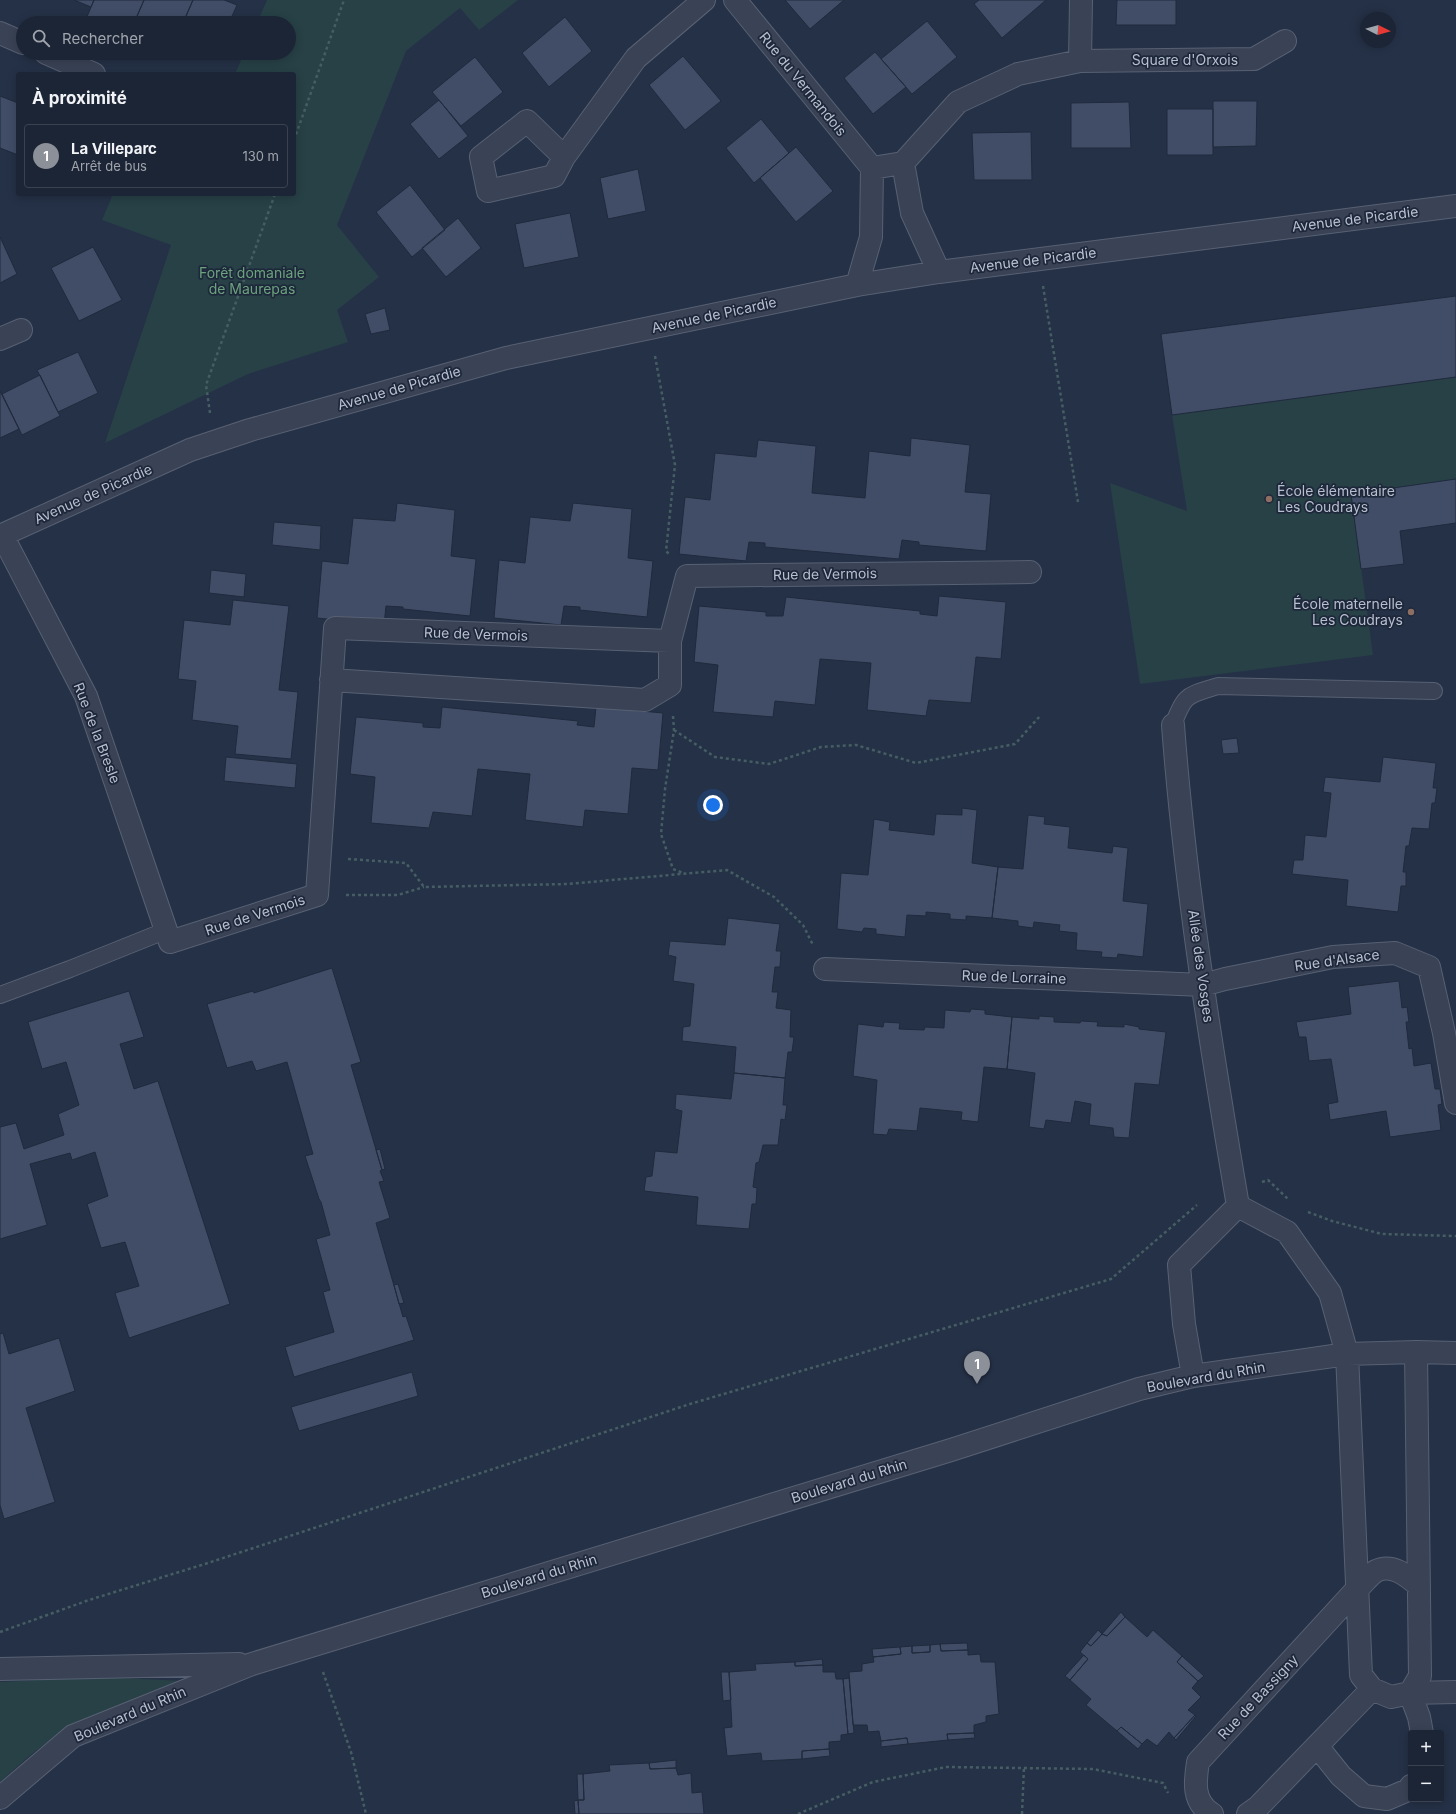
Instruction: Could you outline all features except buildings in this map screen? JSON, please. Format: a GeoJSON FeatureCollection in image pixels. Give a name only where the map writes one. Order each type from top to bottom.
{"type":"FeatureCollection","features":[{"type":"Feature","properties":{"kind":"street"},"geometry":{"type":"LineString","coordinates":[[564,157],[636,58],[704,0]]}},
{"type":"Feature","properties":{"kind":"street","name":"Rue du Vermandois"},"geometry":{"type":"LineString","coordinates":[[735,0],[872,168]]}},
{"type":"Feature","properties":{"kind":"street"},"geometry":{"type":"LineString","coordinates":[[1080,61],[1081,0]]}},
{"type":"Feature","properties":{"kind":"street"},"geometry":{"type":"LineString","coordinates":[[0,33],[16,40]]}},
{"type":"Feature","properties":{"kind":"street","name":"Square d'Orxois"},"geometry":{"type":"LineString","coordinates":[[903,163],[958,102],[1018,74],[1080,61],[1254,59],[1285,41]]}},
{"type":"Feature","properties":{"kind":"street"},"geometry":{"type":"LineString","coordinates":[[62,60],[89,72]]}},
{"type":"Feature","properties":{"kind":"street"},"geometry":{"type":"LineString","coordinates":[[857,285],[871,237],[872,168],[903,163],[912,213],[939,272]]}},
{"type":"Feature","properties":{"kind":"street","name":"Avenue de Picardie"},"geometry":{"type":"LineString","coordinates":[[1,535],[184,453],[217,441],[250,430],[506,358],[857,285],[939,272],[1456,206]]}},
{"type":"Feature","properties":{"kind":"street"},"geometry":{"type":"LineString","coordinates":[[0,339],[21,330]]}},
{"type":"Feature","properties":{"kind":"street","name":"Rue de la Bresle"},"geometry":{"type":"LineString","coordinates":[[1,535],[86,696],[169,936]]}},
{"type":"Feature","properties":{"kind":"street","name":"Rue de Vermois"},"geometry":{"type":"LineString","coordinates":[[687,576],[1030,572]]}},
{"type":"Feature","properties":{"kind":"street"},"geometry":{"type":"LineString","coordinates":[[331,680],[645,700],[670,685],[670,641],[687,576]]}},
{"type":"Feature","properties":{"kind":"street","name":"Rue de Vermois"},"geometry":{"type":"LineString","coordinates":[[169,936],[317,895],[335,628],[670,641]]}},
{"type":"Feature","properties":{"kind":"street","name":"Allée des Vosges"},"geometry":{"type":"LineString","coordinates":[[1173,725],[1178,785],[1203,985],[1236,1198]]}},
{"type":"Feature","properties":{"kind":"street","name":"Rue d'Alsace"},"geometry":{"type":"LineString","coordinates":[[1203,985],[1341,957],[1395,953],[1429,968],[1444,1033],[1456,1103]]}},
{"type":"Feature","properties":{"kind":"street","name":"Rue de Lorraine"},"geometry":{"type":"LineString","coordinates":[[825,969],[1203,985]]}},
{"type":"Feature","properties":{"kind":"street"},"geometry":{"type":"LineString","coordinates":[[1193,1376],[1184,1324],[1179,1265],[1236,1198],[1287,1232],[1330,1293],[1347,1354],[1361,1675],[1372,1689],[1391,1697],[1410,1693],[1456,1692]]}},
{"type":"Feature","properties":{"kind":"street"},"geometry":{"type":"LineString","coordinates":[[1410,1693],[1420,1676],[1416,1352]]}},
{"type":"Feature","properties":{"kind":"street","name":"Boulevard du Rhin"},"geometry":{"type":"LineString","coordinates":[[0,1798],[73,1736],[252,1664],[950,1450],[1139,1389],[1193,1376],[1347,1354],[1416,1352],[1456,1353]]}},
{"type":"Feature","properties":{"kind":"street","name":"Rue de Bassigny"},"geometry":{"type":"LineString","coordinates":[[1208,1813],[1199,1803],[1195,1783],[1198,1762],[1357,1589],[1376,1571],[1389,1569],[1406,1574],[1419,1586]]}},
{"type":"Feature","properties":{"kind":"street","name":"Boulevard du Rhin"},"geometry":{"type":"LineString","coordinates":[[0,1669],[252,1664]]}},
{"type":"Feature","properties":{"kind":"street"},"geometry":{"type":"LineString","coordinates":[[1248,1814],[1258,1807],[1372,1689]]}},
{"type":"Feature","properties":{"kind":"street"},"geometry":{"type":"LineString","coordinates":[[1410,1693],[1419,1717],[1421,1730]]}},
{"type":"Feature","properties":{"kind":"street"},"geometry":{"type":"LineString","coordinates":[[1317,1746],[1341,1776],[1364,1796],[1387,1798],[1408,1790]]}},
{"type":"Feature","properties":{"kind":"lane"},"geometry":{"type":"LineString","coordinates":[[1173,725],[1181,704],[1191,694],[1218,686],[1434,691]]}},
{"type":"Feature","properties":{"kind":"lane"},"geometry":{"type":"LineString","coordinates":[[0,995],[169,936]]}},
{"type":"Feature","properties":{"kind":"path"},"geometry":{"type":"LineString","coordinates":[[296,134],[344,0]]}},
{"type":"Feature","properties":{"kind":"path"},"geometry":{"type":"LineString","coordinates":[[217,441],[206,385],[274,196]]}},
{"type":"Feature","properties":{"kind":"path"},"geometry":{"type":"LineString","coordinates":[[1038,259],[1078,502]]}},
{"type":"Feature","properties":{"kind":"path"},"geometry":{"type":"LineString","coordinates":[[650,328],[675,465],[666,551],[687,576]]}},
{"type":"Feature","properties":{"kind":"path"},"geometry":{"type":"LineString","coordinates":[[670,685],[674,730],[665,789],[661,834],[673,869],[684,874]]}},
{"type":"Feature","properties":{"kind":"path"},"geometry":{"type":"LineString","coordinates":[[674,730],[715,757],[769,764],[821,746],[856,745],[916,763],[1016,744],[1040,716]]}},
{"type":"Feature","properties":{"kind":"path"},"geometry":{"type":"LineString","coordinates":[[319,856],[406,863],[424,887]]}},
{"type":"Feature","properties":{"kind":"path"},"geometry":{"type":"LineString","coordinates":[[317,895],[398,895],[424,887],[567,884],[727,870],[774,896],[803,925],[825,969]]}},
{"type":"Feature","properties":{"kind":"path"},"geometry":{"type":"LineString","coordinates":[[0,1632],[89,1600],[208,1563],[690,1404],[1111,1279],[1204,1199],[1236,1198],[1268,1180],[1293,1204]]}},
{"type":"Feature","properties":{"kind":"path"},"geometry":{"type":"LineString","coordinates":[[1304,1211],[1332,1221],[1382,1234],[1456,1236]]}},
{"type":"Feature","properties":{"kind":"path"},"geometry":{"type":"LineString","coordinates":[[315,1644],[327,1687],[351,1752],[366,1814]]}},
{"type":"Feature","properties":{"kind":"path"},"geometry":{"type":"LineString","coordinates":[[799,1814],[873,1782],[946,1767],[1093,1769],[1163,1783],[1169,1795]]}},
{"type":"Feature","properties":{"kind":"path"},"geometry":{"type":"LineString","coordinates":[[1022,1814],[1024,1768]]}},
{"type":"Feature","properties":{"kind":"green space","name":"Forêt domaniale de Maurepas"},"geometry":{"type":"Polygon","coordinates":[[[267,0],[518,0],[479,30],[460,8],[406,51],[337,225],[379,277],[337,310],[348,342],[248,374],[105,443],[171,245],[102,220],[112,196],[296,196],[296,72],[236,72],[241,60],[296,60],[296,16],[260,16],[267,0]]]}},
{"type":"Feature","properties":{"kind":"green space"},"geometry":{"type":"Polygon","coordinates":[[[1456,377],[1456,479],[1351,494],[1373,655],[1140,684],[1110,483],[1187,511],[1172,415],[1456,377]]]}},
{"type":"Feature","properties":{"kind":"green space"},"geometry":{"type":"Polygon","coordinates":[[[98,1677],[185,1681],[185,1683],[121,1704],[75,1725],[29,1756],[0,1782],[0,1682],[98,1677]]]}},
{"type":"Feature","properties":{"kind":"place","name":"École élémentaire Les Coudrays"},"geometry":{"type":"Point","coordinates":[1269,499]}},
{"type":"Feature","properties":{"kind":"place","name":"École maternelle Les Coudrays"},"geometry":{"type":"Point","coordinates":[1411,612]}},
{"type":"Feature","properties":{"kind":"place","name":"La Villeparc"},"geometry":{"type":"Point","coordinates":[977,1384]}}]}
